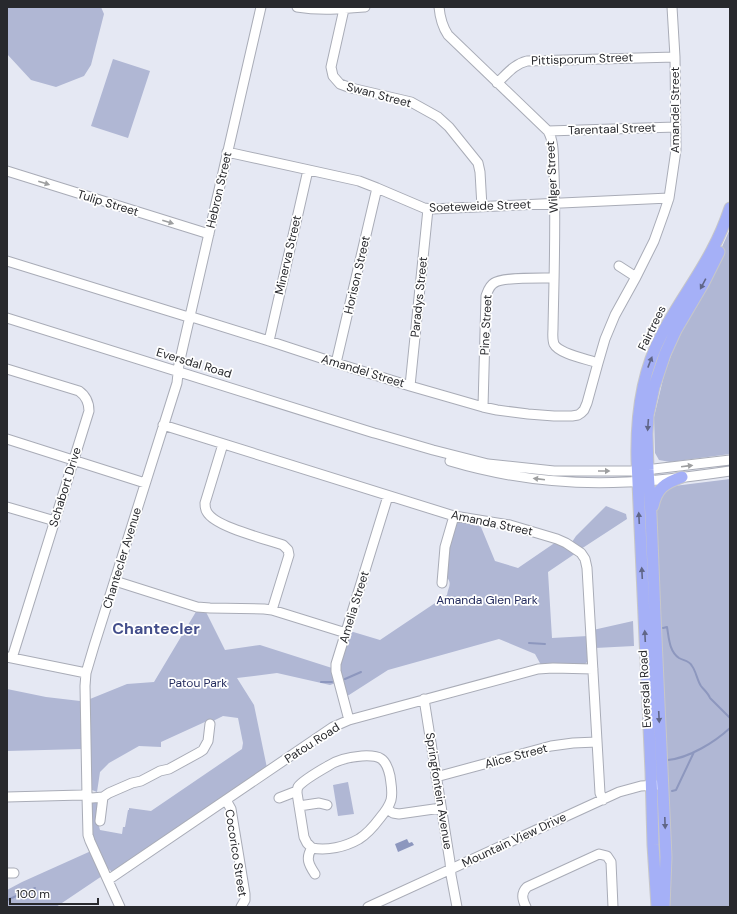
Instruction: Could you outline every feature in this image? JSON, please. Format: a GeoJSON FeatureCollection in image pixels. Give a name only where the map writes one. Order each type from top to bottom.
{"type":"FeatureCollection","features":[{"type":"Feature","properties":{"kind":"main road","name":"Fairtrees"},"geometry":{"type":"LineString","coordinates":[[643,476],[636,435],[638,411],[647,370],[662,334],[711,252],[730,208]]}},
{"type":"Feature","properties":{"kind":"main road","name":"Fairtrees"},"geometry":{"type":"LineString","coordinates":[[643,476],[648,415],[659,368],[670,341],[703,284],[727,233],[730,222]]}},
{"type":"Feature","properties":{"kind":"main road","name":"Eversdal Road"},"geometry":{"type":"LineString","coordinates":[[643,476],[651,515],[666,857],[664,907]]}},
{"type":"Feature","properties":{"kind":"main road","name":"Eversdal Road"},"geometry":{"type":"LineString","coordinates":[[643,476],[651,785],[657,907]]}},
{"type":"Feature","properties":{"kind":"main road"},"geometry":{"type":"LineString","coordinates":[[651,515],[657,493],[670,482],[682,477]]}},
{"type":"Feature","properties":{"kind":"street","name":"Hebron Street"},"geometry":{"type":"LineString","coordinates":[[178,372],[260,7]]}},
{"type":"Feature","properties":{"kind":"street"},"geometry":{"type":"LineString","coordinates":[[297,7],[317,10],[365,7]]}},
{"type":"Feature","properties":{"kind":"street","name":"Wilger Street"},"geometry":{"type":"LineString","coordinates":[[439,7],[441,24],[448,35],[548,131],[552,140],[555,203],[554,344],[559,350],[598,363]]}},
{"type":"Feature","properties":{"kind":"street","name":"Amandel Street"},"geometry":{"type":"LineString","coordinates":[[7,261],[269,340],[410,386],[483,407],[528,414],[554,416],[578,415],[584,410],[588,403],[605,339],[615,315],[654,241],[669,198],[676,150],[675,56],[672,7]]}},
{"type":"Feature","properties":{"kind":"street","name":"Swan Street"},"geometry":{"type":"LineString","coordinates":[[344,9],[331,67],[335,79],[340,84],[352,88],[411,102],[438,117],[449,127],[474,158],[479,168],[482,207]]}},
{"type":"Feature","properties":{"kind":"street","name":"Pittisporum Street"},"geometry":{"type":"LineString","coordinates":[[498,83],[520,62],[526,61],[675,56]]}},
{"type":"Feature","properties":{"kind":"street","name":"Tarentaal Street"},"geometry":{"type":"LineString","coordinates":[[548,131],[676,127]]}},
{"type":"Feature","properties":{"kind":"street","name":"Soeteweide Street"},"geometry":{"type":"LineString","coordinates":[[227,152],[359,181],[428,209],[669,198]]}},
{"type":"Feature","properties":{"kind":"street","name":"Minerva Street"},"geometry":{"type":"LineString","coordinates":[[269,340],[308,170]]}},
{"type":"Feature","properties":{"kind":"street","name":"Tulip Street"},"geometry":{"type":"LineString","coordinates":[[7,171],[209,234]]}},
{"type":"Feature","properties":{"kind":"street","name":"Horison Street"},"geometry":{"type":"LineString","coordinates":[[336,363],[377,188]]}},
{"type":"Feature","properties":{"kind":"street","name":"Paradys Street"},"geometry":{"type":"LineString","coordinates":[[410,386],[428,209]]}},
{"type":"Feature","properties":{"kind":"street"},"geometry":{"type":"LineString","coordinates":[[618,266],[636,277]]}},
{"type":"Feature","properties":{"kind":"street","name":"Pine Street"},"geometry":{"type":"LineString","coordinates":[[483,407],[486,296],[489,288],[494,283],[505,279],[554,278]]}},
{"type":"Feature","properties":{"kind":"street","name":"Eversdal Road"},"geometry":{"type":"LineString","coordinates":[[7,318],[374,434],[488,464],[554,471],[643,476]]}},
{"type":"Feature","properties":{"kind":"street","name":"Schabort Drive"},"geometry":{"type":"LineString","coordinates":[[7,369],[78,391],[86,398],[89,404],[89,411],[10,657],[86,673]]}},
{"type":"Feature","properties":{"kind":"street","name":"Chantecler Avenue"},"geometry":{"type":"LineString","coordinates":[[120,907],[89,838],[85,686],[86,673],[177,383],[178,372]]}},
{"type":"Feature","properties":{"kind":"street","name":"Amanda Street"},"geometry":{"type":"LineString","coordinates":[[163,425],[454,516],[510,525],[535,532],[566,543],[581,553],[585,559],[587,568],[600,793],[603,800]]}},
{"type":"Feature","properties":{"kind":"street"},"geometry":{"type":"LineString","coordinates":[[7,439],[74,459],[145,483]]}},
{"type":"Feature","properties":{"kind":"street"},"geometry":{"type":"LineString","coordinates":[[223,444],[206,499],[206,510],[212,518],[222,524],[283,544],[287,548],[289,555],[272,610]]}},
{"type":"Feature","properties":{"kind":"street"},"geometry":{"type":"LineString","coordinates":[[643,476],[730,460]]}},
{"type":"Feature","properties":{"kind":"street"},"geometry":{"type":"LineString","coordinates":[[643,476],[682,477],[730,471]]}},
{"type":"Feature","properties":{"kind":"street","name":"Amelia Street"},"geometry":{"type":"LineString","coordinates":[[349,720],[336,668],[388,496]]}},
{"type":"Feature","properties":{"kind":"street"},"geometry":{"type":"LineString","coordinates":[[7,507],[54,521]]}},
{"type":"Feature","properties":{"kind":"street"},"geometry":{"type":"LineString","coordinates":[[442,584],[445,547],[454,516]]}},
{"type":"Feature","properties":{"kind":"street"},"geometry":{"type":"LineString","coordinates":[[115,581],[197,607],[272,610],[346,633]]}},
{"type":"Feature","properties":{"kind":"street","name":"Patou Road"},"geometry":{"type":"LineString","coordinates":[[108,880],[333,727],[349,720],[538,669],[593,669]]}},
{"type":"Feature","properties":{"kind":"street","name":"Springfontein Avenue"},"geometry":{"type":"LineString","coordinates":[[424,699],[458,907]]}},
{"type":"Feature","properties":{"kind":"street"},"geometry":{"type":"LineString","coordinates":[[7,797],[82,795],[92,798],[103,797],[132,783],[141,781],[160,771],[169,770],[200,752],[208,742],[210,724]]}},
{"type":"Feature","properties":{"kind":"street","name":"Alice Street"},"geometry":{"type":"LineString","coordinates":[[436,777],[551,746],[597,742]]}},
{"type":"Feature","properties":{"kind":"street"},"geometry":{"type":"LineString","coordinates":[[356,756],[376,756],[383,760],[388,768],[392,792],[391,800],[387,809],[367,833],[351,843],[334,848],[312,848],[304,837],[299,806],[297,791],[300,785],[334,762],[356,756]]}},
{"type":"Feature","properties":{"kind":"street","name":"Mountain View Drive"},"geometry":{"type":"LineString","coordinates":[[368,907],[619,792],[642,786],[663,784]]}},
{"type":"Feature","properties":{"kind":"street"},"geometry":{"type":"LineString","coordinates":[[279,798],[297,791]]}},
{"type":"Feature","properties":{"kind":"street"},"geometry":{"type":"LineString","coordinates":[[100,821],[103,797]]}},
{"type":"Feature","properties":{"kind":"street","name":"Cocorico Street"},"geometry":{"type":"LineString","coordinates":[[226,800],[231,809],[245,894],[245,900],[242,907]]}},
{"type":"Feature","properties":{"kind":"street"},"geometry":{"type":"LineString","coordinates":[[299,806],[319,803],[327,805]]}},
{"type":"Feature","properties":{"kind":"street"},"geometry":{"type":"LineString","coordinates":[[387,809],[398,814],[442,808]]}},
{"type":"Feature","properties":{"kind":"street"},"geometry":{"type":"LineString","coordinates":[[312,848],[308,855],[308,861],[315,874]]}},
{"type":"Feature","properties":{"kind":"street"},"geometry":{"type":"LineString","coordinates":[[526,907],[522,896],[527,887],[599,854],[607,856],[611,862],[613,907]]}},
{"type":"Feature","properties":{"kind":"green space"},"geometry":{"type":"Polygon","coordinates":[[[7,7],[101,7],[104,14],[91,65],[84,76],[56,87],[31,80],[7,54],[7,7]]]}},
{"type":"Feature","properties":{"kind":"green space"},"geometry":{"type":"Polygon","coordinates":[[[113,59],[150,71],[128,138],[91,126],[113,59]]]}},
{"type":"Feature","properties":{"kind":"green space"},"geometry":{"type":"Polygon","coordinates":[[[730,229],[730,454],[670,462],[659,460],[655,453],[654,417],[664,375],[677,339],[697,303],[730,229]]]}},
{"type":"Feature","properties":{"kind":"green space"},"geometry":{"type":"Polygon","coordinates":[[[730,479],[730,907],[666,907],[656,501],[663,491],[674,486],[730,479]]]}},
{"type":"Feature","properties":{"kind":"green space"},"geometry":{"type":"Polygon","coordinates":[[[606,506],[626,514],[627,519],[581,549],[572,542],[576,536],[606,506]]]}},
{"type":"Feature","properties":{"kind":"green space","name":"Amanda Glen Park"},"geometry":{"type":"Polygon","coordinates":[[[459,520],[481,523],[481,527],[495,561],[518,568],[556,542],[576,553],[548,572],[552,638],[588,636],[588,661],[585,664],[541,665],[535,654],[499,639],[388,670],[346,696],[339,670],[350,631],[380,640],[447,595],[450,586],[446,576],[448,552],[457,522],[459,520]]]}},
{"type":"Feature","properties":{"kind":"green space","name":"Patou Park"},"geometry":{"type":"Polygon","coordinates":[[[197,610],[206,612],[225,650],[260,645],[332,668],[336,683],[330,685],[277,673],[237,678],[254,705],[267,768],[116,871],[111,871],[106,867],[93,838],[92,803],[97,803],[98,823],[100,830],[122,834],[129,808],[151,811],[242,749],[243,743],[238,718],[223,716],[213,721],[207,721],[161,742],[161,747],[139,746],[109,763],[100,772],[97,792],[92,790],[91,787],[90,699],[127,684],[154,682],[197,610]]]}},
{"type":"Feature","properties":{"kind":"green space"},"geometry":{"type":"Polygon","coordinates":[[[633,621],[634,646],[595,648],[593,630],[633,621]]]}},
{"type":"Feature","properties":{"kind":"green space"},"geometry":{"type":"Polygon","coordinates":[[[7,689],[46,697],[80,701],[82,749],[7,751],[7,689]]]}},
{"type":"Feature","properties":{"kind":"green space"},"geometry":{"type":"Polygon","coordinates":[[[348,782],[354,814],[338,816],[333,785],[348,782]]]}},
{"type":"Feature","properties":{"kind":"green space"},"geometry":{"type":"Polygon","coordinates":[[[91,851],[102,876],[56,907],[7,907],[7,890],[91,851]]]}},
{"type":"Feature","properties":{"kind":"shaded area"},"geometry":{"type":"Polygon","coordinates":[[[407,839],[409,843],[412,842],[414,845],[398,852],[395,844],[407,839]]]}},
{"type":"Feature","properties":{"kind":"waterway"},"geometry":{"type":"LineString","coordinates":[[663,628],[667,627],[673,652],[679,658],[691,664],[701,686],[710,698],[730,718]]}},
{"type":"Feature","properties":{"kind":"waterway"},"geometry":{"type":"LineString","coordinates":[[529,643],[545,644]]}},
{"type":"Feature","properties":{"kind":"waterway"},"geometry":{"type":"LineString","coordinates":[[345,679],[361,672]]}},
{"type":"Feature","properties":{"kind":"waterway"},"geometry":{"type":"LineString","coordinates":[[321,682],[332,682]]}},
{"type":"Feature","properties":{"kind":"waterway"},"geometry":{"type":"LineString","coordinates":[[668,760],[693,753],[717,739],[730,728]]}},
{"type":"Feature","properties":{"kind":"waterway"},"geometry":{"type":"LineString","coordinates":[[672,791],[676,790],[694,752]]}},
{"type":"Feature","properties":{"kind":"waterway"},"geometry":{"type":"LineString","coordinates":[[7,900],[35,888]]}},
{"type":"Feature","properties":{"kind":"district","name":"Chantecler"},"geometry":{"type":"Point","coordinates":[156,628]}}]}
